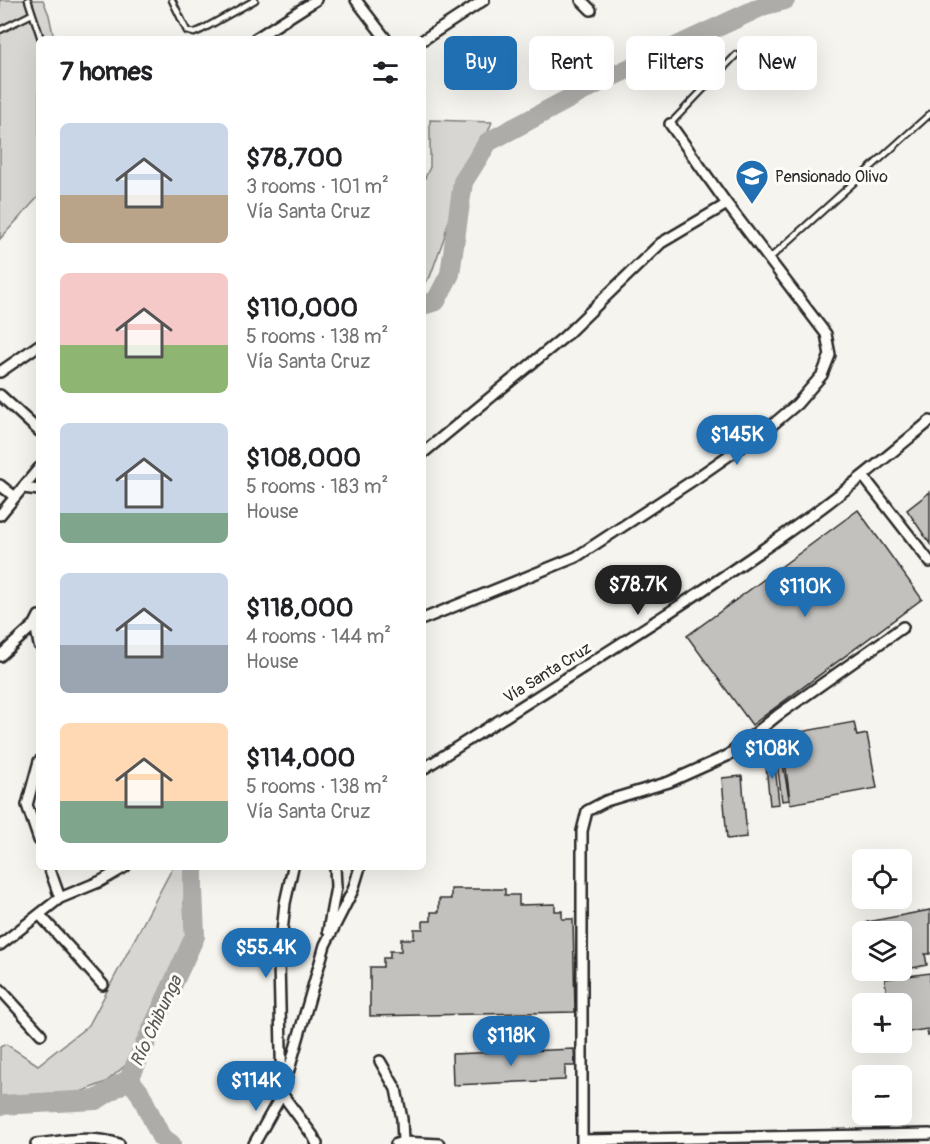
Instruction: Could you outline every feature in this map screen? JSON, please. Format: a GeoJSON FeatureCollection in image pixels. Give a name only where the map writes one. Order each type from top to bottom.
{"type":"FeatureCollection","features":[{"type":"Feature","properties":{"kind":"street"},"geometry":{"type":"LineString","coordinates":[[260,36],[316,0]]}},
{"type":"Feature","properties":{"kind":"street"},"geometry":{"type":"LineString","coordinates":[[356,0],[384,36]]}},
{"type":"Feature","properties":{"kind":"street"},"geometry":{"type":"LineString","coordinates":[[426,38],[484,0]]}},
{"type":"Feature","properties":{"kind":"street"},"geometry":{"type":"LineString","coordinates":[[580,0],[591,10]]}},
{"type":"Feature","properties":{"kind":"street"},"geometry":{"type":"LineString","coordinates":[[426,618],[576,557],[771,426],[797,404],[822,375],[830,355],[826,334],[727,204],[670,124]]}},
{"type":"Feature","properties":{"kind":"street"},"geometry":{"type":"LineString","coordinates":[[426,451],[564,337],[661,243],[727,204]]}},
{"type":"Feature","properties":{"kind":"street"},"geometry":{"type":"LineString","coordinates":[[0,372],[36,347]]}},
{"type":"Feature","properties":{"kind":"street"},"geometry":{"type":"LineString","coordinates":[[0,395],[36,428]]}},
{"type":"Feature","properties":{"kind":"street","name":"Vía Santa Cruz"},"geometry":{"type":"LineString","coordinates":[[426,768],[680,606],[809,517],[930,421]]}},
{"type":"Feature","properties":{"kind":"street"},"geometry":{"type":"LineString","coordinates":[[0,515],[36,472]]}},
{"type":"Feature","properties":{"kind":"street"},"geometry":{"type":"LineString","coordinates":[[863,476],[930,562]]}},
{"type":"Feature","properties":{"kind":"street"},"geometry":{"type":"LineString","coordinates":[[0,485],[15,497]]}},
{"type":"Feature","properties":{"kind":"street"},"geometry":{"type":"LineString","coordinates":[[23,488],[36,490]]}},
{"type":"Feature","properties":{"kind":"street"},"geometry":{"type":"LineString","coordinates":[[0,656],[36,624]]}},
{"type":"Feature","properties":{"kind":"street"},"geometry":{"type":"LineString","coordinates":[[903,627],[778,715],[727,756],[669,782],[606,801],[586,811],[582,831],[582,1142],[930,1134]]}},
{"type":"Feature","properties":{"kind":"street"},"geometry":{"type":"LineString","coordinates":[[36,771],[27,805],[36,831]]}},
{"type":"Feature","properties":{"kind":"street"},"geometry":{"type":"LineString","coordinates":[[50,870],[60,898]]}},
{"type":"Feature","properties":{"kind":"street"},"geometry":{"type":"LineString","coordinates":[[0,945],[60,898],[101,882],[120,870]]}},
{"type":"Feature","properties":{"kind":"street"},"geometry":{"type":"LineString","coordinates":[[292,870],[285,903],[279,962],[282,1095],[314,1136],[317,1144]]}},
{"type":"Feature","properties":{"kind":"street"},"geometry":{"type":"LineString","coordinates":[[254,1144],[282,1095],[325,945],[336,887],[335,870]]}},
{"type":"Feature","properties":{"kind":"street"},"geometry":{"type":"LineString","coordinates":[[325,945],[353,891],[359,870]]}},
{"type":"Feature","properties":{"kind":"street"},"geometry":{"type":"LineString","coordinates":[[40,915],[103,985]]}},
{"type":"Feature","properties":{"kind":"street"},"geometry":{"type":"LineString","coordinates":[[0,989],[41,1034]]}},
{"type":"Feature","properties":{"kind":"street"},"geometry":{"type":"LineString","coordinates":[[380,1061],[396,1089],[402,1119],[399,1143],[439,1144]]}},
{"type":"Feature","properties":{"kind":"street"},"geometry":{"type":"LineString","coordinates":[[36,1144],[88,1138],[118,1144]]}},
{"type":"Feature","properties":{"kind":"lane"},"geometry":{"type":"LineString","coordinates":[[28,0],[40,36]]}},
{"type":"Feature","properties":{"kind":"lane"},"geometry":{"type":"LineString","coordinates":[[172,0],[187,31],[194,33],[255,0]]}},
{"type":"Feature","properties":{"kind":"lane"},"geometry":{"type":"LineString","coordinates":[[0,30],[32,14]]}},
{"type":"Feature","properties":{"kind":"lane"},"geometry":{"type":"LineString","coordinates":[[670,124],[736,55]]}},
{"type":"Feature","properties":{"kind":"lane"},"geometry":{"type":"LineString","coordinates":[[769,259],[930,114]]}},
{"type":"Feature","properties":{"kind":"shaded area"},"geometry":{"type":"Polygon","coordinates":[[[0,0],[43,0],[53,36],[36,36],[36,199],[0,239],[0,0]]]}},
{"type":"Feature","properties":{"kind":"shaded area"},"geometry":{"type":"Polygon","coordinates":[[[430,120],[492,122],[483,144],[466,166],[444,238],[430,277],[426,281],[426,176],[430,167],[430,120]]]}},
{"type":"Feature","properties":{"kind":"shaded area"},"geometry":{"type":"Polygon","coordinates":[[[171,870],[188,870],[184,901],[186,941],[127,1064],[106,1082],[68,1097],[0,1101],[0,1047],[6,1044],[38,1065],[89,1025],[171,870]]]}},
{"type":"Feature","properties":{"kind":"building"},"geometry":{"type":"Polygon","coordinates":[[[930,492],[930,544],[907,510],[930,492]]]}},
{"type":"Feature","properties":{"kind":"building"},"geometry":{"type":"Polygon","coordinates":[[[858,510],[922,599],[752,725],[687,636],[858,510]]]}},
{"type":"Feature","properties":{"kind":"building"},"geometry":{"type":"Polygon","coordinates":[[[854,722],[857,736],[867,734],[877,788],[790,804],[778,736],[854,722]]]}},
{"type":"Feature","properties":{"kind":"building"},"geometry":{"type":"Polygon","coordinates":[[[784,753],[790,800],[782,801],[776,754],[784,753]]]}},
{"type":"Feature","properties":{"kind":"building"},"geometry":{"type":"Polygon","coordinates":[[[765,756],[774,756],[779,804],[770,805],[765,756]]]}},
{"type":"Feature","properties":{"kind":"building"},"geometry":{"type":"Polygon","coordinates":[[[742,776],[747,837],[727,839],[722,778],[742,776]]]}},
{"type":"Feature","properties":{"kind":"building"},"geometry":{"type":"Polygon","coordinates":[[[451,889],[505,889],[505,895],[519,895],[519,905],[555,904],[555,911],[562,911],[562,919],[573,919],[575,1012],[370,1016],[370,967],[383,967],[383,958],[390,958],[390,951],[401,951],[401,939],[414,939],[414,929],[423,929],[423,921],[431,921],[431,912],[439,912],[439,899],[451,899],[451,889]]]}},
{"type":"Feature","properties":{"kind":"building"},"geometry":{"type":"Polygon","coordinates":[[[930,910],[930,954],[925,954],[927,965],[912,968],[912,921],[872,921],[930,910]]]}},
{"type":"Feature","properties":{"kind":"building"},"geometry":{"type":"Polygon","coordinates":[[[930,973],[930,1035],[928,1036],[927,1029],[912,1031],[912,993],[886,993],[885,981],[912,981],[912,975],[930,973]]]}},
{"type":"Feature","properties":{"kind":"building"},"geometry":{"type":"Polygon","coordinates":[[[574,1049],[575,1066],[565,1066],[565,1080],[453,1085],[452,1054],[574,1049]]]}},
{"type":"Feature","properties":{"kind":"waterway","name":"Río Chibunga"},"geometry":{"type":"LineString","coordinates":[[426,304],[436,301],[450,274],[463,182],[488,142],[600,82],[765,5],[785,0]]}},
{"type":"Feature","properties":{"kind":"waterway","name":"Río Chibunga"},"geometry":{"type":"LineString","coordinates":[[0,1105],[96,1100],[129,1079],[195,936],[193,870]]}},
{"type":"Feature","properties":{"kind":"waterway"},"geometry":{"type":"LineString","coordinates":[[129,1079],[140,1093],[161,1137],[171,1144]]}},
{"type":"Feature","properties":{"kind":"place","name":"Pensionado Olivo"},"geometry":{"type":"Point","coordinates":[752,205]}}]}
